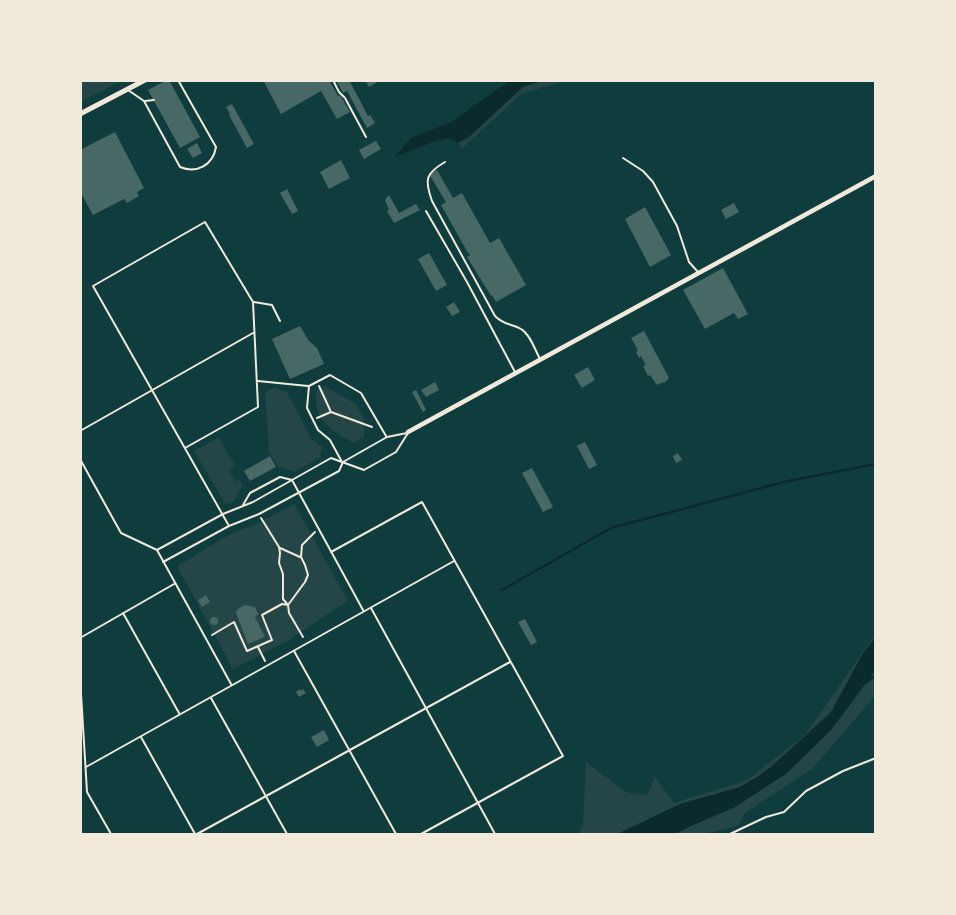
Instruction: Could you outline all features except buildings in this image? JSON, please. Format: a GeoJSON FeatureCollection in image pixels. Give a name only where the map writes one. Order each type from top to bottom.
{"type":"FeatureCollection","features":[{"type":"Feature","properties":{"kind":"main road"},"geometry":{"type":"LineString","coordinates":[[80,114],[145,80]]}},
{"type":"Feature","properties":{"kind":"street"},"geometry":{"type":"LineString","coordinates":[[408,432],[876,176]]}},
{"type":"Feature","properties":{"kind":"lane"},"geometry":{"type":"LineString","coordinates":[[127,90],[144,101],[180,167],[189,171],[203,167],[215,156],[216,147],[178,80]]}},
{"type":"Feature","properties":{"kind":"lane"},"geometry":{"type":"LineString","coordinates":[[333,80],[366,137]]}},
{"type":"Feature","properties":{"kind":"lane"},"geometry":{"type":"LineString","coordinates":[[144,101],[154,100]]}},
{"type":"Feature","properties":{"kind":"lane"},"geometry":{"type":"LineString","coordinates":[[623,158],[653,181],[677,226],[689,262],[699,272]]}},
{"type":"Feature","properties":{"kind":"lane"},"geometry":{"type":"LineString","coordinates":[[445,162],[428,175],[427,183],[432,201],[495,316],[521,329],[541,360]]}},
{"type":"Feature","properties":{"kind":"lane"},"geometry":{"type":"LineString","coordinates":[[426,211],[516,373]]}},
{"type":"Feature","properties":{"kind":"lane"},"geometry":{"type":"LineString","coordinates":[[185,448],[258,407],[253,302],[205,222],[93,286],[229,526]]}},
{"type":"Feature","properties":{"kind":"lane"},"geometry":{"type":"LineString","coordinates":[[253,302],[272,305],[280,321]]}},
{"type":"Feature","properties":{"kind":"lane"},"geometry":{"type":"LineString","coordinates":[[80,431],[254,332]]}},
{"type":"Feature","properties":{"kind":"lane"},"geometry":{"type":"LineString","coordinates":[[256,380],[309,386],[330,375],[361,393],[387,437]]}},
{"type":"Feature","properties":{"kind":"lane"},"geometry":{"type":"LineString","coordinates":[[309,386],[307,408],[318,430],[330,440],[343,462]]}},
{"type":"Feature","properties":{"kind":"lane"},"geometry":{"type":"LineString","coordinates":[[163,562],[339,471],[343,462],[387,437],[408,432]]}},
{"type":"Feature","properties":{"kind":"lane"},"geometry":{"type":"LineString","coordinates":[[157,551],[331,458],[364,470],[396,453],[408,432]]}},
{"type":"Feature","properties":{"kind":"lane"},"geometry":{"type":"LineString","coordinates":[[80,459],[121,533],[157,551],[232,685]]}},
{"type":"Feature","properties":{"kind":"lane"},"geometry":{"type":"LineString","coordinates":[[242,506],[250,493],[280,477],[292,480],[364,611]]}},
{"type":"Feature","properties":{"kind":"lane"},"geometry":{"type":"LineString","coordinates":[[331,552],[422,502],[564,756],[421,835]]}},
{"type":"Feature","properties":{"kind":"lane"},"geometry":{"type":"LineString","coordinates":[[86,767],[454,560]]}},
{"type":"Feature","properties":{"kind":"lane"},"geometry":{"type":"LineString","coordinates":[[80,638],[175,583]]}},
{"type":"Feature","properties":{"kind":"lane"},"geometry":{"type":"LineString","coordinates":[[371,607],[495,835]]}},
{"type":"Feature","properties":{"kind":"lane"},"geometry":{"type":"LineString","coordinates":[[123,613],[180,715]]}},
{"type":"Feature","properties":{"kind":"lane"},"geometry":{"type":"LineString","coordinates":[[294,650],[396,835]]}},
{"type":"Feature","properties":{"kind":"lane"},"geometry":{"type":"LineString","coordinates":[[141,736],[196,835],[511,661]]}},
{"type":"Feature","properties":{"kind":"lane"},"geometry":{"type":"LineString","coordinates":[[80,677],[87,792],[111,835]]}},
{"type":"Feature","properties":{"kind":"lane"},"geometry":{"type":"LineString","coordinates":[[210,697],[287,835]]}},
{"type":"Feature","properties":{"kind":"lane"},"geometry":{"type":"LineString","coordinates":[[730,835],[766,817],[784,812],[806,791],[843,771],[876,758]]}},
{"type":"Feature","properties":{"kind":"path"},"geometry":{"type":"LineString","coordinates":[[317,382],[331,412]]}},
{"type":"Feature","properties":{"kind":"path"},"geometry":{"type":"LineString","coordinates":[[313,420],[331,412],[383,431]]}},
{"type":"Feature","properties":{"kind":"path"},"geometry":{"type":"LineString","coordinates":[[259,514],[279,547],[279,563],[284,574],[283,599],[308,642]]}},
{"type":"Feature","properties":{"kind":"path"},"geometry":{"type":"LineString","coordinates":[[288,605],[308,575],[301,557],[302,544],[318,529]]}},
{"type":"Feature","properties":{"kind":"path"},"geometry":{"type":"LineString","coordinates":[[279,547],[301,557]]}},
{"type":"Feature","properties":{"kind":"path"},"geometry":{"type":"LineString","coordinates":[[206,639],[234,622],[247,650],[258,646],[272,640],[262,615],[282,604],[288,605]]}},
{"type":"Feature","properties":{"kind":"path"},"geometry":{"type":"LineString","coordinates":[[258,646],[267,665]]}},
{"type":"Feature","properties":{"kind":"shaded area"},"geometry":{"type":"Polygon","coordinates":[[[81,80],[122,80],[122,81],[81,101],[81,80]]]}},
{"type":"Feature","properties":{"kind":"shaded area"},"geometry":{"type":"Polygon","coordinates":[[[509,81],[563,81],[521,94],[462,149],[453,135],[509,81]]]}},
{"type":"Feature","properties":{"kind":"shaded area"},"geometry":{"type":"Polygon","coordinates":[[[509,81],[542,81],[523,87],[469,137],[458,143],[449,138],[435,141],[395,157],[411,138],[451,122],[509,81]]]}},
{"type":"Feature","properties":{"kind":"shaded area"},"geometry":{"type":"Polygon","coordinates":[[[325,386],[356,404],[364,419],[364,437],[354,443],[325,424],[318,411],[316,391],[325,386]]]}},
{"type":"Feature","properties":{"kind":"shaded area"},"geometry":{"type":"Polygon","coordinates":[[[276,388],[287,392],[311,439],[322,447],[320,457],[295,472],[279,467],[269,452],[265,393],[276,388]]]}},
{"type":"Feature","properties":{"kind":"shaded area"},"geometry":{"type":"Polygon","coordinates":[[[219,437],[235,466],[229,470],[236,482],[240,480],[243,485],[234,501],[226,505],[194,451],[219,437]]]}},
{"type":"Feature","properties":{"kind":"shaded area"},"geometry":{"type":"Polygon","coordinates":[[[294,504],[348,601],[287,641],[233,669],[177,566],[234,532],[257,524],[294,504]]]}},
{"type":"Feature","properties":{"kind":"shaded area"},"geometry":{"type":"Polygon","coordinates":[[[875,637],[875,696],[812,769],[745,813],[738,826],[703,834],[578,834],[583,826],[586,762],[626,792],[647,796],[655,777],[674,803],[747,780],[805,735],[875,637]]]}},
{"type":"Feature","properties":{"kind":"shaded area"},"geometry":{"type":"Polygon","coordinates":[[[875,638],[875,671],[831,730],[786,774],[735,807],[676,834],[617,834],[680,804],[747,785],[831,712],[863,653],[875,638]]]}},
{"type":"Feature","properties":{"kind":"waterway"},"geometry":{"type":"LineString","coordinates":[[502,590],[611,528],[788,481],[876,464]]}},
{"type":"Feature","properties":{"kind":"waterway"},"geometry":{"type":"LineString","coordinates":[[866,682],[876,675]]}},
{"type":"Feature","properties":{"kind":"waterway"},"geometry":{"type":"LineString","coordinates":[[742,787],[754,780]]}}]}
